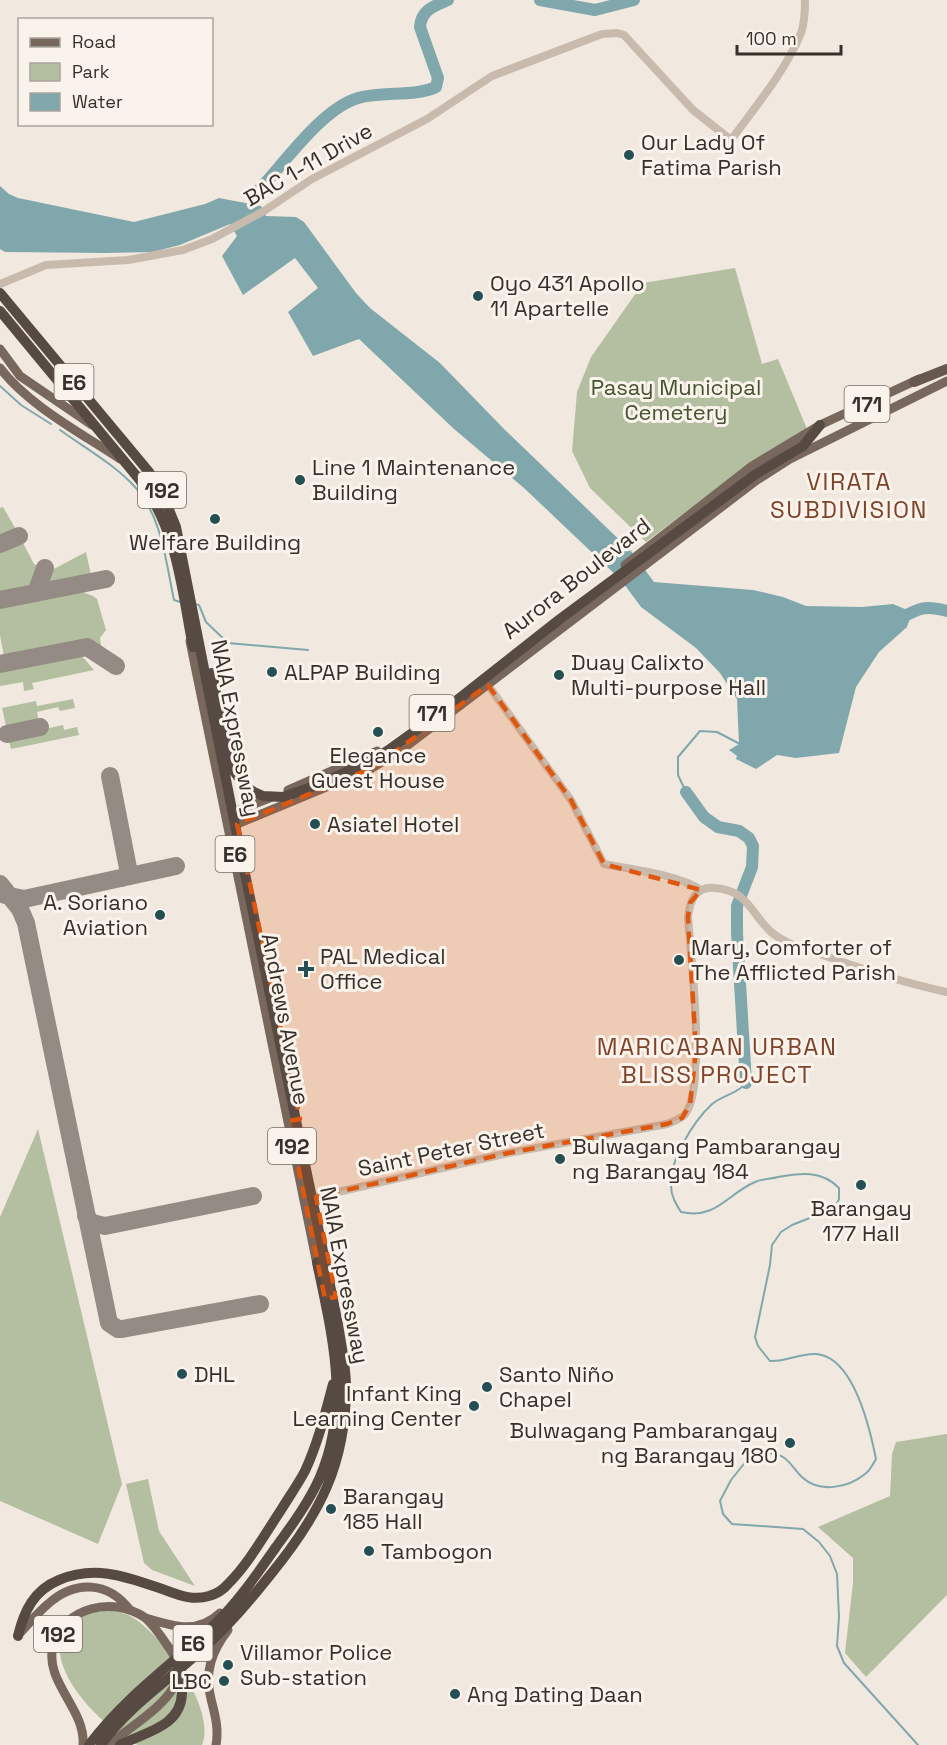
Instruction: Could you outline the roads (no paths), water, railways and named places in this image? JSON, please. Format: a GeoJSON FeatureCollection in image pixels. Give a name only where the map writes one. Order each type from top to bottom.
{"type":"FeatureCollection","features":[{"type":"Feature","properties":{"kind":"highway","name":"NAIA Expressway"},"geometry":{"type":"LineString","coordinates":[[0,285],[159,485],[176,527],[338,1324],[346,1388],[336,1465],[330,1483],[299,1540],[243,1610],[222,1632],[139,1704],[101,1745]]}},
{"type":"Feature","properties":{"kind":"highway","name":"NAIA Expressway"},"geometry":{"type":"LineString","coordinates":[[0,310],[139,479],[157,505],[169,532],[337,1367],[338,1391],[334,1429],[319,1479],[300,1514],[233,1605],[215,1624],[112,1715],[89,1745]]}},
{"type":"Feature","properties":{"kind":"highway"},"geometry":{"type":"LineString","coordinates":[[914,382],[947,369]]}},
{"type":"Feature","properties":{"kind":"highway"},"geometry":{"type":"LineString","coordinates":[[176,527],[219,698],[232,769],[246,787],[254,792],[262,796],[283,797],[335,777],[387,751],[756,474],[803,446],[820,425]]}},
{"type":"Feature","properties":{"kind":"highway"},"geometry":{"type":"LineString","coordinates":[[18,1636],[25,1611],[40,1592],[56,1581],[82,1573],[113,1573],[190,1598],[208,1596],[224,1588],[259,1542],[303,1474],[321,1427],[337,1367]]}},
{"type":"Feature","properties":{"kind":"highway"},"geometry":{"type":"LineString","coordinates":[[120,1745],[164,1724],[175,1715],[181,1703],[182,1677],[177,1660]]}},
{"type":"Feature","properties":{"kind":"main road","name":"Andrews Avenue"},"geometry":{"type":"LineString","coordinates":[[0,349],[20,376],[124,447],[150,472],[166,498],[179,530],[201,640],[232,826],[287,1121],[324,1299],[334,1370],[335,1390],[331,1433],[321,1466],[302,1506],[272,1549],[214,1619],[205,1624],[190,1628],[146,1618]]}},
{"type":"Feature","properties":{"kind":"main road","name":"Aurora Boulevard"},"geometry":{"type":"LineString","coordinates":[[230,814],[366,757],[400,737],[752,466],[820,425],[914,382],[947,363]]}},
{"type":"Feature","properties":{"kind":"main road","name":"192"},"geometry":{"type":"LineString","coordinates":[[0,368],[12,383],[31,399],[124,461],[143,481],[158,504],[168,532],[182,597]]}},
{"type":"Feature","properties":{"kind":"main road","name":"Aurora Boulevard"},"geometry":{"type":"LineString","coordinates":[[232,826],[372,768],[399,752],[757,480],[790,459],[947,381]]}},
{"type":"Feature","properties":{"kind":"main road"},"geometry":{"type":"LineString","coordinates":[[627,563],[635,573]]}},
{"type":"Feature","properties":{"kind":"main road","name":"Andrews Avenue"},"geometry":{"type":"LineString","coordinates":[[184,610],[230,814]]}},
{"type":"Feature","properties":{"kind":"main road"},"geometry":{"type":"LineString","coordinates":[[190,642],[201,640]]}},
{"type":"Feature","properties":{"kind":"main road"},"geometry":{"type":"LineString","coordinates":[[432,714],[439,723]]}},
{"type":"Feature","properties":{"kind":"main road","name":"Andrews Avenue"},"geometry":{"type":"LineString","coordinates":[[216,1745],[217,1721],[211,1699],[209,1668],[215,1648],[309,1517],[334,1470],[344,1439],[349,1388],[348,1366],[336,1297],[300,1119],[232,826]]}},
{"type":"Feature","properties":{"kind":"main road"},"geometry":{"type":"LineString","coordinates":[[287,1121],[300,1119]]}},
{"type":"Feature","properties":{"kind":"main road"},"geometry":{"type":"LineString","coordinates":[[324,1299],[336,1297]]}},
{"type":"Feature","properties":{"kind":"main road"},"geometry":{"type":"LineString","coordinates":[[321,1466],[334,1470]]}},
{"type":"Feature","properties":{"kind":"main road"},"geometry":{"type":"LineString","coordinates":[[18,1636],[46,1605],[59,1596],[76,1589],[92,1587],[108,1590],[121,1598],[130,1610]]}},
{"type":"Feature","properties":{"kind":"main road","name":"192"},"geometry":{"type":"LineString","coordinates":[[83,1745],[82,1728],[53,1666],[53,1649],[57,1635],[69,1620],[85,1611],[109,1606],[130,1610],[146,1618],[177,1660]]}},
{"type":"Feature","properties":{"kind":"main road"},"geometry":{"type":"LineString","coordinates":[[109,1745],[168,1696],[177,1678],[177,1660]]}},
{"type":"Feature","properties":{"kind":"street","name":"BAC 1-11 Drive"},"geometry":{"type":"LineString","coordinates":[[0,285],[46,265],[128,260],[183,250],[232,229],[264,211],[312,179],[427,119],[492,76],[602,34],[624,35],[693,110],[731,140],[786,62],[801,32],[805,18],[805,0]]}},
{"type":"Feature","properties":{"kind":"street"},"geometry":{"type":"LineString","coordinates":[[488,686],[571,800],[604,864],[670,878],[694,885],[701,890],[714,887],[733,892],[749,903],[771,932],[793,945],[854,967],[947,992]]}},
{"type":"Feature","properties":{"kind":"street","name":"Saint Peter Street"},"geometry":{"type":"LineString","coordinates":[[316,1197],[508,1153],[667,1124],[682,1118],[690,1105],[696,1076],[688,917],[690,903],[701,890]]}},
{"type":"Feature","properties":{"kind":"water"},"geometry":{"type":"Polygon","coordinates":[[[0,186],[18,198],[134,222],[205,204],[219,198],[261,206],[266,216],[296,217],[304,222],[356,293],[370,308],[440,363],[504,429],[631,551],[654,582],[753,590],[783,597],[806,606],[862,607],[893,604],[912,612],[907,627],[879,652],[856,687],[839,753],[796,758],[777,755],[756,769],[736,759],[737,756],[729,750],[739,744],[737,699],[720,673],[696,648],[641,607],[621,580],[524,488],[454,429],[359,339],[313,356],[288,312],[318,288],[295,258],[243,295],[222,256],[237,236],[230,224],[180,245],[152,252],[5,252],[0,249],[0,186]]]}},
{"type":"Feature","properties":{"kind":"waterway"},"geometry":{"type":"LineString","coordinates":[[257,192],[317,125],[344,104],[367,96],[418,92],[436,87],[438,78],[420,27],[426,13],[448,0]]}},
{"type":"Feature","properties":{"kind":"waterway"},"geometry":{"type":"LineString","coordinates":[[540,0],[595,10],[634,0]]}},
{"type":"Feature","properties":{"kind":"waterway"},"geometry":{"type":"LineString","coordinates":[[0,386],[21,405],[51,424]]}},
{"type":"Feature","properties":{"kind":"waterway"},"geometry":{"type":"LineString","coordinates":[[60,430],[118,471],[144,499],[162,540],[174,600],[180,602]]}},
{"type":"Feature","properties":{"kind":"waterway"},"geometry":{"type":"LineString","coordinates":[[195,604],[199,605],[206,622],[228,643],[308,650]]}},
{"type":"Feature","properties":{"kind":"waterway"},"geometry":{"type":"LineString","coordinates":[[899,619],[922,609],[933,608],[947,611]]}},
{"type":"Feature","properties":{"kind":"waterway"},"geometry":{"type":"LineString","coordinates":[[686,792],[678,775],[678,757],[700,731],[717,732],[740,744]]}},
{"type":"Feature","properties":{"kind":"waterway"},"geometry":{"type":"LineString","coordinates":[[686,792],[704,817],[718,827],[739,831],[749,838],[753,846],[752,867],[737,906],[746,1083]]}},
{"type":"Feature","properties":{"kind":"waterway"},"geometry":{"type":"LineString","coordinates":[[746,1083],[739,1090],[711,1105],[697,1121],[674,1165],[671,1176],[673,1197],[681,1212],[693,1214],[712,1209],[755,1182],[794,1174],[810,1174],[825,1178],[839,1188],[839,1199],[835,1208],[792,1225],[781,1232],[772,1245],[755,1337],[758,1346],[770,1361],[816,1354],[829,1358],[841,1367],[858,1396],[876,1459],[868,1471],[851,1483],[826,1487],[810,1483],[779,1455],[767,1453],[751,1455],[731,1480],[720,1501],[723,1514],[732,1524],[803,1529],[819,1542],[830,1556],[837,1574],[839,1617],[837,1646],[844,1663],[918,1745]]}},
{"type":"Feature","properties":{"kind":"place","name":"Our Lady Of Fatima Parish"},"geometry":{"type":"Point","coordinates":[629,155]}},
{"type":"Feature","properties":{"kind":"place","name":"Oyo 431 Apollo 11 Apartelle"},"geometry":{"type":"Point","coordinates":[478,296]}},
{"type":"Feature","properties":{"kind":"place","name":"Line 1 Maintenance Building"},"geometry":{"type":"Point","coordinates":[300,480]}},
{"type":"Feature","properties":{"kind":"place","name":"Welfare Building"},"geometry":{"type":"Point","coordinates":[215,519]}},
{"type":"Feature","properties":{"kind":"place","name":"ALPAP Building"},"geometry":{"type":"Point","coordinates":[272,672]}},
{"type":"Feature","properties":{"kind":"place","name":"Duay Calixto Multi-purpose Hall"},"geometry":{"type":"Point","coordinates":[559,675]}},
{"type":"Feature","properties":{"kind":"place","name":"Elegance Guest House"},"geometry":{"type":"Point","coordinates":[378,732]}},
{"type":"Feature","properties":{"kind":"place","name":"Asiatel Hotel"},"geometry":{"type":"Point","coordinates":[315,824]}},
{"type":"Feature","properties":{"kind":"place","name":"A. Soriano Aviation"},"geometry":{"type":"Point","coordinates":[160,915]}},
{"type":"Feature","properties":{"kind":"place","name":"Mary, Comforter of The Afflicted Parish"},"geometry":{"type":"Point","coordinates":[679,960]}},
{"type":"Feature","properties":{"kind":"place","name":"PAL Medical Office"},"geometry":{"type":"Point","coordinates":[306,969]}},
{"type":"Feature","properties":{"kind":"place","name":"Bulwagang Pambarangay ng Barangay 184"},"geometry":{"type":"Point","coordinates":[560,1159]}},
{"type":"Feature","properties":{"kind":"place","name":"Barangay 177 Hall"},"geometry":{"type":"Point","coordinates":[861,1185]}},
{"type":"Feature","properties":{"kind":"place","name":"DHL"},"geometry":{"type":"Point","coordinates":[182,1374]}},
{"type":"Feature","properties":{"kind":"place","name":"Santo Niño Chapel"},"geometry":{"type":"Point","coordinates":[487,1387]}},
{"type":"Feature","properties":{"kind":"place","name":"Infant King Learning Center"},"geometry":{"type":"Point","coordinates":[474,1406]}},
{"type":"Feature","properties":{"kind":"place","name":"Bulwagang Pambarangay ng Barangay 180"},"geometry":{"type":"Point","coordinates":[790,1443]}},
{"type":"Feature","properties":{"kind":"place","name":"Barangay 185 Hall"},"geometry":{"type":"Point","coordinates":[331,1509]}},
{"type":"Feature","properties":{"kind":"place","name":"Tambogon"},"geometry":{"type":"Point","coordinates":[369,1551]}},
{"type":"Feature","properties":{"kind":"place","name":"Villamor Police Sub-station"},"geometry":{"type":"Point","coordinates":[228,1665]}},
{"type":"Feature","properties":{"kind":"place","name":"LBC"},"geometry":{"type":"Point","coordinates":[224,1681]}},
{"type":"Feature","properties":{"kind":"place","name":"Ang Dating Daan"},"geometry":{"type":"Point","coordinates":[455,1694]}},
{"type":"Feature","properties":{"kind":"district","name":"VIRATA SUBDIVISION"},"geometry":{"type":"Point","coordinates":[849,495]}},
{"type":"Feature","properties":{"kind":"district","name":"MARICABAN URBAN BLISS PROJECT"},"geometry":{"type":"Point","coordinates":[717,1060]}},
{"type":"Feature","properties":{"kind":"park label","name":"Pasay Municipal Cemetery"},"geometry":{"type":"Point","coordinates":[676,400]}}]}
